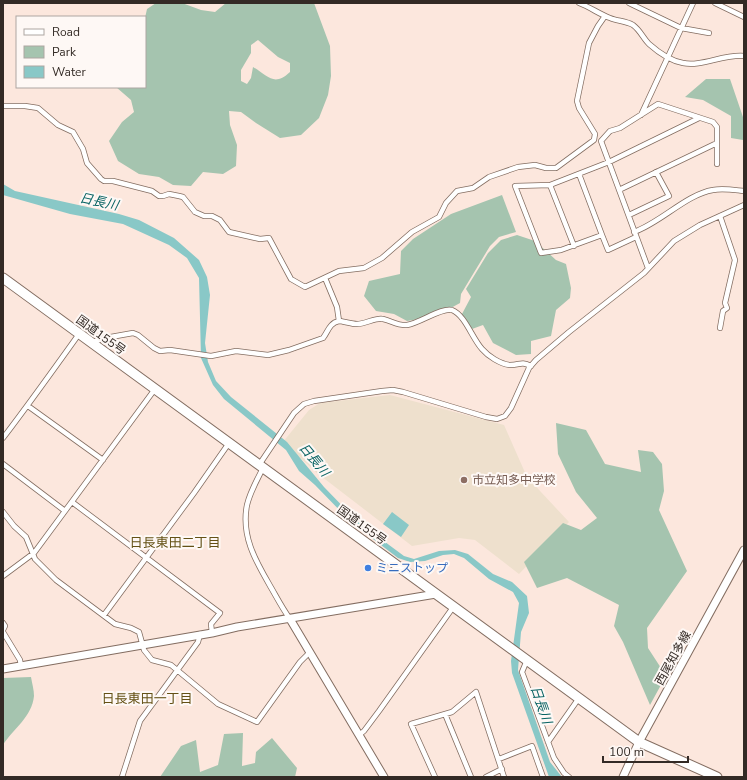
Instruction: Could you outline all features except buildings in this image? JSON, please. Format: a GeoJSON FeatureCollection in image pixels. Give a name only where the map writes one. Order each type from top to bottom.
{"type":"FeatureCollection","features":[{"type":"Feature","properties":{"kind":"highway","name":"国道155号"},"geometry":{"type":"LineString","coordinates":[[3,279],[639,742],[717,777]]}},
{"type":"Feature","properties":{"kind":"street"},"geometry":{"type":"LineString","coordinates":[[579,3],[605,16],[627,22],[634,26],[648,43],[677,62],[690,64],[735,55],[744,56]]}},
{"type":"Feature","properties":{"kind":"street"},"geometry":{"type":"LineString","coordinates":[[629,3],[682,28],[709,33]]}},
{"type":"Feature","properties":{"kind":"street"},"geometry":{"type":"LineString","coordinates":[[640,116],[693,3]]}},
{"type":"Feature","properties":{"kind":"street"},"geometry":{"type":"LineString","coordinates":[[716,3],[744,17]]}},
{"type":"Feature","properties":{"kind":"street"},"geometry":{"type":"LineString","coordinates":[[3,106],[25,106],[38,108],[58,125],[70,129],[79,142],[87,163],[104,181],[114,181],[152,191],[159,196],[169,194],[183,197],[195,212],[204,216],[212,216],[220,220],[229,232],[260,239],[269,238],[291,280],[305,287],[338,271],[364,268],[382,258],[412,232],[439,217],[446,203],[458,191],[473,188],[489,178],[518,167],[535,165],[546,168],[556,168],[594,140],[595,134],[579,108],[577,101],[589,43],[605,16]]}},
{"type":"Feature","properties":{"kind":"street"},"geometry":{"type":"LineString","coordinates":[[648,268],[601,141],[610,131],[620,128],[658,104],[713,122],[717,127],[717,164]]}},
{"type":"Feature","properties":{"kind":"street"},"geometry":{"type":"LineString","coordinates":[[602,235],[562,250],[541,253],[515,186],[550,185],[609,162],[699,118]]}},
{"type":"Feature","properties":{"kind":"street"},"geometry":{"type":"LineString","coordinates":[[619,190],[717,143]]}},
{"type":"Feature","properties":{"kind":"street"},"geometry":{"type":"LineString","coordinates":[[629,215],[668,196],[656,172]]}},
{"type":"Feature","properties":{"kind":"street"},"geometry":{"type":"LineString","coordinates":[[579,174],[608,250],[636,237]]}},
{"type":"Feature","properties":{"kind":"street"},"geometry":{"type":"LineString","coordinates":[[550,185],[574,246]]}},
{"type":"Feature","properties":{"kind":"street"},"geometry":{"type":"LineString","coordinates":[[634,232],[695,196],[714,190],[744,191]]}},
{"type":"Feature","properties":{"kind":"street"},"geometry":{"type":"LineString","coordinates":[[384,777],[309,653],[249,546],[247,534],[247,506],[261,467],[273,444],[294,413],[304,404],[326,398],[382,390],[403,392],[486,418],[501,418],[507,414],[531,366],[568,332],[628,286],[674,241],[700,225],[744,205]]}},
{"type":"Feature","properties":{"kind":"street"},"geometry":{"type":"LineString","coordinates":[[720,216],[735,260],[725,303],[727,308],[723,311],[720,328]]}},
{"type":"Feature","properties":{"kind":"street"},"geometry":{"type":"LineString","coordinates":[[325,278],[337,307],[339,321]]}},
{"type":"Feature","properties":{"kind":"street"},"geometry":{"type":"LineString","coordinates":[[91,343],[105,338],[133,333],[160,351],[170,350],[211,356],[236,351],[268,355],[276,354],[323,338],[330,326],[339,321],[356,324],[382,318],[397,324],[405,325],[449,309],[461,317],[476,342],[488,355],[504,364],[510,365],[521,362],[531,366]]}},
{"type":"Feature","properties":{"kind":"street"},"geometry":{"type":"LineString","coordinates":[[3,438],[28,406],[79,334]]}},
{"type":"Feature","properties":{"kind":"street"},"geometry":{"type":"LineString","coordinates":[[3,576],[34,553],[155,389]]}},
{"type":"Feature","properties":{"kind":"street"},"geometry":{"type":"LineString","coordinates":[[28,406],[103,460]]}},
{"type":"Feature","properties":{"kind":"street"},"geometry":{"type":"LineString","coordinates":[[104,615],[229,443]]}},
{"type":"Feature","properties":{"kind":"street"},"geometry":{"type":"LineString","coordinates":[[3,464],[64,511]]}},
{"type":"Feature","properties":{"kind":"street"},"geometry":{"type":"LineString","coordinates":[[72,502],[220,613],[211,624],[212,633]]}},
{"type":"Feature","properties":{"kind":"street"},"geometry":{"type":"LineString","coordinates":[[3,512],[14,526],[26,537],[34,553],[35,559],[56,580],[115,624],[131,628],[139,632],[144,650],[152,660],[171,664],[218,704],[257,722],[300,662],[309,653]]}},
{"type":"Feature","properties":{"kind":"street","name":"西尾知多線"},"geometry":{"type":"LineString","coordinates":[[623,777],[639,742],[744,550]]}},
{"type":"Feature","properties":{"kind":"street"},"geometry":{"type":"LineString","coordinates":[[3,669],[212,633],[237,627],[436,594]]}},
{"type":"Feature","properties":{"kind":"street"},"geometry":{"type":"LineString","coordinates":[[359,735],[364,731],[379,711],[454,606]]}},
{"type":"Feature","properties":{"kind":"street"},"geometry":{"type":"LineString","coordinates":[[3,623],[5,626],[3,631],[20,660],[21,666]]}},
{"type":"Feature","properties":{"kind":"street"},"geometry":{"type":"LineString","coordinates":[[122,777],[140,721],[198,642],[200,634]]}},
{"type":"Feature","properties":{"kind":"street"},"geometry":{"type":"LineString","coordinates":[[527,660],[522,672],[554,758],[564,773],[569,777]]}},
{"type":"Feature","properties":{"kind":"street"},"geometry":{"type":"LineString","coordinates":[[435,777],[411,724],[445,714],[456,709],[476,692],[504,777]]}},
{"type":"Feature","properties":{"kind":"street"},"geometry":{"type":"LineString","coordinates":[[548,742],[579,698]]}},
{"type":"Feature","properties":{"kind":"street"},"geometry":{"type":"LineString","coordinates":[[445,714],[471,777]]}},
{"type":"Feature","properties":{"kind":"street"},"geometry":{"type":"LineString","coordinates":[[499,759],[532,746],[543,777]]}},
{"type":"Feature","properties":{"kind":"street"},"geometry":{"type":"LineString","coordinates":[[486,777],[502,769]]}},
{"type":"Feature","properties":{"kind":"shaded area"},"geometry":{"type":"Polygon","coordinates":[[[390,395],[504,425],[527,477],[569,522],[519,574],[475,540],[459,538],[412,546],[317,473],[283,442],[309,410],[320,403],[390,395]]]}},
{"type":"Feature","properties":{"kind":"green space"},"geometry":{"type":"Polygon","coordinates":[[[156,3],[182,3],[201,10],[215,12],[226,3],[314,3],[330,46],[331,76],[328,95],[319,118],[301,135],[280,138],[241,112],[229,111],[230,125],[237,145],[236,166],[223,174],[203,172],[191,186],[173,185],[159,177],[139,174],[118,161],[109,141],[122,122],[134,112],[131,100],[117,88],[146,88],[145,16],[147,9],[156,3]],[[258,40],[251,45],[251,53],[241,70],[241,81],[247,84],[251,78],[253,67],[271,78],[280,79],[290,72],[290,63],[278,57],[258,40]]]}},
{"type":"Feature","properties":{"kind":"green space"},"geometry":{"type":"Polygon","coordinates":[[[706,79],[730,79],[744,120],[743,140],[731,138],[731,116],[703,100],[685,97],[706,79]]]}},
{"type":"Feature","properties":{"kind":"green space"},"geometry":{"type":"Polygon","coordinates":[[[502,195],[516,232],[499,237],[490,246],[461,294],[460,303],[430,317],[407,321],[394,314],[376,311],[364,296],[369,281],[400,274],[401,251],[413,239],[451,214],[502,195]]]}},
{"type":"Feature","properties":{"kind":"green space"},"geometry":{"type":"Polygon","coordinates":[[[517,235],[535,241],[556,260],[566,264],[571,288],[570,298],[556,310],[551,336],[531,341],[531,354],[516,355],[493,343],[483,325],[472,329],[462,314],[471,297],[466,289],[488,253],[501,240],[517,235]]]}},
{"type":"Feature","properties":{"kind":"green space"},"geometry":{"type":"Polygon","coordinates":[[[556,423],[586,430],[605,464],[641,472],[638,450],[653,452],[662,464],[664,491],[659,510],[687,571],[647,628],[648,648],[661,668],[662,683],[650,705],[623,642],[614,626],[619,605],[567,578],[537,588],[524,562],[563,523],[581,530],[597,518],[576,492],[558,454],[556,423]]]}},
{"type":"Feature","properties":{"kind":"green space"},"geometry":{"type":"Polygon","coordinates":[[[31,677],[34,696],[33,703],[26,717],[3,745],[3,678],[31,677]]]}},
{"type":"Feature","properties":{"kind":"green space"},"geometry":{"type":"Polygon","coordinates":[[[243,733],[242,766],[255,763],[256,752],[272,738],[297,768],[295,777],[160,777],[181,746],[196,740],[200,772],[218,765],[224,734],[243,733]]]}},
{"type":"Feature","properties":{"kind":"water"},"geometry":{"type":"Polygon","coordinates":[[[3,184],[15,191],[119,214],[139,220],[174,238],[199,260],[207,277],[210,295],[205,343],[208,362],[216,381],[231,397],[287,442],[324,487],[358,522],[404,556],[414,559],[439,551],[455,550],[468,554],[493,574],[512,582],[527,596],[529,613],[521,632],[518,670],[550,762],[562,777],[549,777],[512,673],[511,661],[519,603],[513,592],[489,579],[464,558],[454,554],[443,555],[425,561],[410,562],[398,558],[352,523],[315,485],[299,471],[286,450],[224,399],[213,385],[201,358],[199,278],[187,258],[169,245],[123,224],[70,214],[3,195],[3,184]]]}},
{"type":"Feature","properties":{"kind":"water"},"geometry":{"type":"Polygon","coordinates":[[[392,512],[409,525],[401,537],[383,524],[392,512]]]}},
{"type":"Feature","properties":{"kind":"place","name":"市立知多中学校"},"geometry":{"type":"Point","coordinates":[464,480]}},
{"type":"Feature","properties":{"kind":"place","name":"ミニストップ"},"geometry":{"type":"Point","coordinates":[368,568]}},
{"type":"Feature","properties":{"kind":"district","name":"日長東田二丁目"},"geometry":{"type":"Point","coordinates":[175,543]}},
{"type":"Feature","properties":{"kind":"district","name":"日長東田一丁目"},"geometry":{"type":"Point","coordinates":[147,699]}},
{"type":"Feature","properties":{"kind":"water label","name":"日長川"},"geometry":{"type":"Point","coordinates":[99,202]}},
{"type":"Feature","properties":{"kind":"water label","name":"日長川"},"geometry":{"type":"Point","coordinates":[314,460]}},
{"type":"Feature","properties":{"kind":"water label","name":"日長川"},"geometry":{"type":"Point","coordinates":[541,705]}}]}
